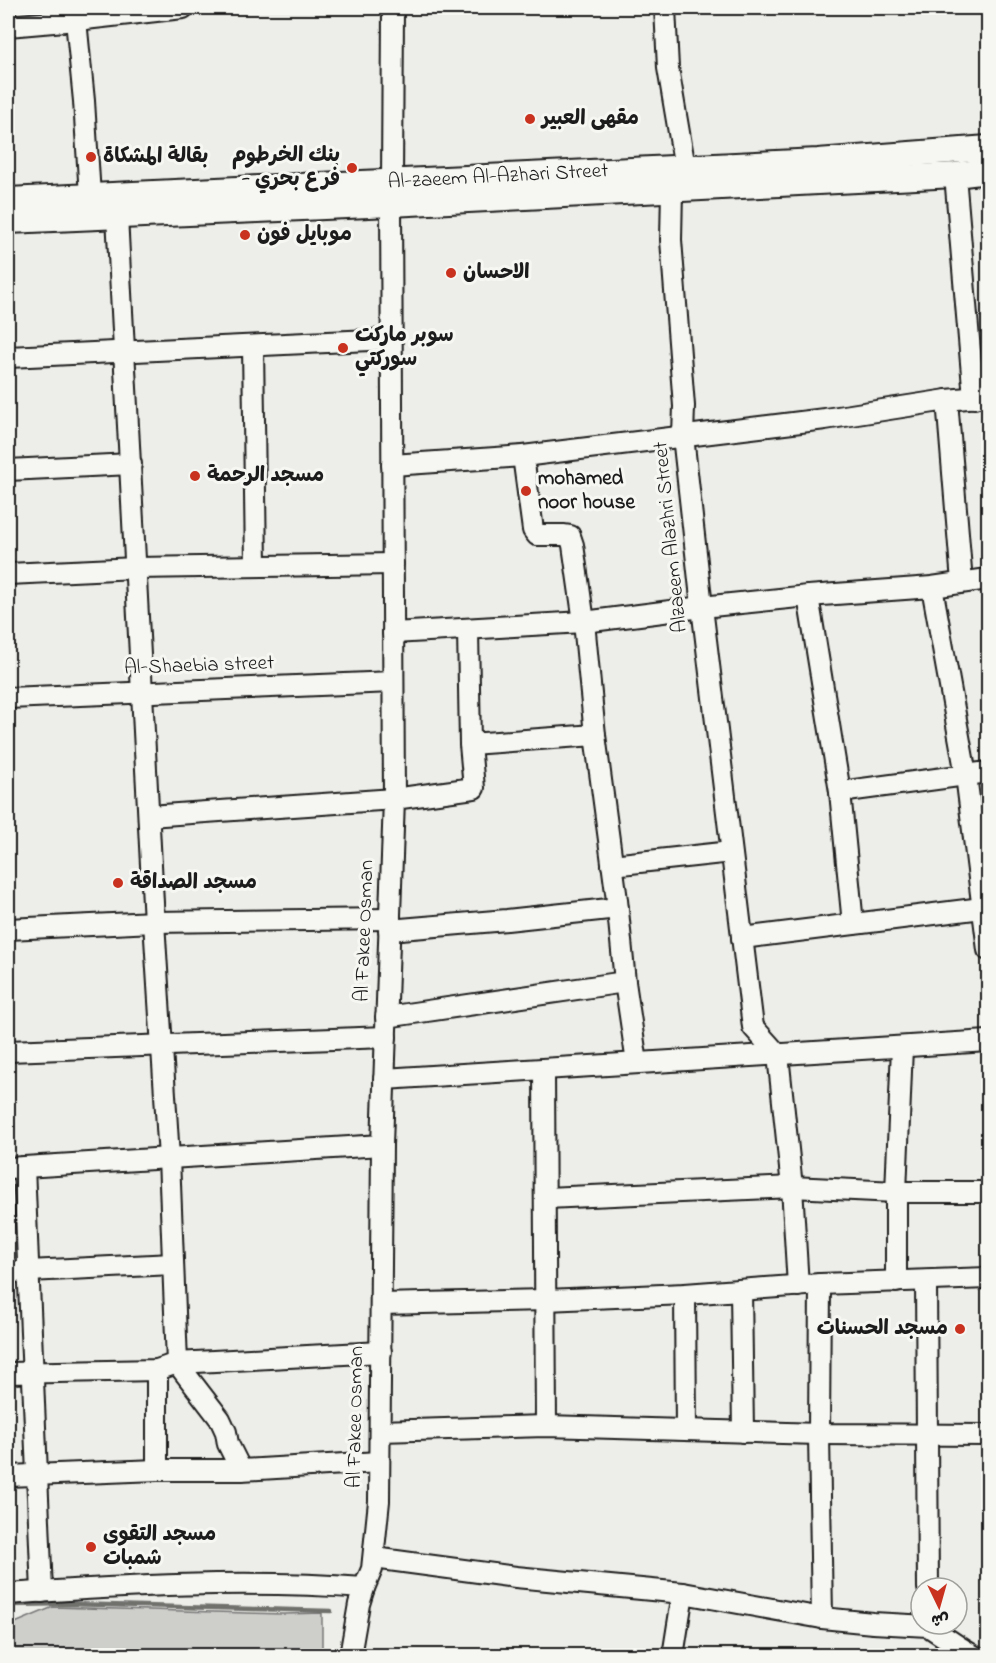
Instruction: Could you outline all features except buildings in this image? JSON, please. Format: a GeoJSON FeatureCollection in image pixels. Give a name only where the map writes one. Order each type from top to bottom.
{"type":"FeatureCollection","features":[{"type":"Feature","properties":{"kind":"main road","name":"Al-zaeem Al-Azhari Street"},"geometry":{"type":"LineString","coordinates":[[8,221],[117,216],[685,168],[988,148]]}},
{"type":"Feature","properties":{"kind":"main road","name":"Al-zaeem Al-Azhari Street"},"geometry":{"type":"LineString","coordinates":[[8,200],[90,196],[672,189],[955,175],[988,171]]}},
{"type":"Feature","properties":{"kind":"street"},"geometry":{"type":"LineString","coordinates":[[8,26],[183,8]]}},
{"type":"Feature","properties":{"kind":"street","name":"Al Fakee Osman"},"geometry":{"type":"LineString","coordinates":[[350,1656],[363,1588],[372,1569],[379,1501],[382,1145],[394,799],[393,8]]}},
{"type":"Feature","properties":{"kind":"street"},"geometry":{"type":"LineString","coordinates":[[665,8],[668,69],[685,168],[672,189]]}},
{"type":"Feature","properties":{"kind":"street"},"geometry":{"type":"LineString","coordinates":[[76,20],[90,196]]}},
{"type":"Feature","properties":{"kind":"street"},"geometry":{"type":"LineString","coordinates":[[392,465],[523,456],[825,419],[981,397],[955,175]]}},
{"type":"Feature","properties":{"kind":"street","name":"Alzaeem Alazhri Street"},"geometry":{"type":"LineString","coordinates":[[672,189],[671,240],[684,406],[683,436],[730,852],[753,1027],[778,1054]]}},
{"type":"Feature","properties":{"kind":"street"},"geometry":{"type":"LineString","coordinates":[[117,216],[154,922],[169,1158],[177,1363],[220,1419],[228,1444],[241,1470]]}},
{"type":"Feature","properties":{"kind":"street"},"geometry":{"type":"LineString","coordinates":[[8,357],[392,339]]}},
{"type":"Feature","properties":{"kind":"street"},"geometry":{"type":"LineString","coordinates":[[253,346],[256,566]]}},
{"type":"Feature","properties":{"kind":"street"},"geometry":{"type":"LineString","coordinates":[[947,400],[962,582]]}},
{"type":"Feature","properties":{"kind":"street"},"geometry":{"type":"LineString","coordinates":[[523,456],[532,530],[537,535],[570,536],[573,545],[584,622],[595,735],[618,908],[625,982],[637,1063]]}},
{"type":"Feature","properties":{"kind":"street"},"geometry":{"type":"LineString","coordinates":[[8,470],[131,464]]}},
{"type":"Feature","properties":{"kind":"street"},"geometry":{"type":"LineString","coordinates":[[8,574],[136,568],[393,564]]}},
{"type":"Feature","properties":{"kind":"street"},"geometry":{"type":"LineString","coordinates":[[393,633],[584,622],[702,607],[932,587],[988,579]]}},
{"type":"Feature","properties":{"kind":"street"},"geometry":{"type":"LineString","coordinates":[[932,587],[966,775],[988,950]]}},
{"type":"Feature","properties":{"kind":"street"},"geometry":{"type":"LineString","coordinates":[[808,596],[840,792],[853,924]]}},
{"type":"Feature","properties":{"kind":"street"},"geometry":{"type":"LineString","coordinates":[[149,816],[394,799],[474,788],[470,744],[468,630]]}},
{"type":"Feature","properties":{"kind":"street","name":"Al-Shaebia street"},"geometry":{"type":"LineString","coordinates":[[8,698],[393,682]]}},
{"type":"Feature","properties":{"kind":"street"},"geometry":{"type":"LineString","coordinates":[[470,744],[595,735]]}},
{"type":"Feature","properties":{"kind":"street"},"geometry":{"type":"LineString","coordinates":[[840,792],[988,772]]}},
{"type":"Feature","properties":{"kind":"street"},"geometry":{"type":"LineString","coordinates":[[612,865],[730,852]]}},
{"type":"Feature","properties":{"kind":"street"},"geometry":{"type":"LineString","coordinates":[[8,929],[154,922],[389,924],[518,919],[618,908]]}},
{"type":"Feature","properties":{"kind":"street"},"geometry":{"type":"LineString","coordinates":[[742,938],[982,908]]}},
{"type":"Feature","properties":{"kind":"street"},"geometry":{"type":"LineString","coordinates":[[386,1017],[625,982]]}},
{"type":"Feature","properties":{"kind":"street"},"geometry":{"type":"LineString","coordinates":[[8,1051],[386,1037]]}},
{"type":"Feature","properties":{"kind":"street"},"geometry":{"type":"LineString","coordinates":[[384,1079],[988,1041]]}},
{"type":"Feature","properties":{"kind":"street"},"geometry":{"type":"LineString","coordinates":[[896,1282],[896,1192],[902,1047]]}},
{"type":"Feature","properties":{"kind":"street"},"geometry":{"type":"LineString","coordinates":[[778,1054],[792,1187],[798,1286]]}},
{"type":"Feature","properties":{"kind":"street"},"geometry":{"type":"LineString","coordinates":[[544,1069],[546,1426]]}},
{"type":"Feature","properties":{"kind":"street"},"geometry":{"type":"LineString","coordinates":[[42,1592],[28,1271],[16,1167],[382,1145]]}},
{"type":"Feature","properties":{"kind":"street"},"geometry":{"type":"LineString","coordinates":[[546,1198],[792,1187],[896,1192],[988,1192]]}},
{"type":"Feature","properties":{"kind":"street"},"geometry":{"type":"LineString","coordinates":[[8,1272],[173,1264]]}},
{"type":"Feature","properties":{"kind":"street"},"geometry":{"type":"LineString","coordinates":[[381,1304],[546,1300],[685,1294],[820,1284],[988,1278]]}},
{"type":"Feature","properties":{"kind":"street"},"geometry":{"type":"LineString","coordinates":[[926,1281],[928,1576]]}},
{"type":"Feature","properties":{"kind":"street"},"geometry":{"type":"LineString","coordinates":[[820,1284],[819,1434],[822,1618]]}},
{"type":"Feature","properties":{"kind":"street"},"geometry":{"type":"LineString","coordinates":[[741,1290],[743,1432]]}},
{"type":"Feature","properties":{"kind":"street"},"geometry":{"type":"LineString","coordinates":[[685,1294],[686,1429]]}},
{"type":"Feature","properties":{"kind":"street"},"geometry":{"type":"LineString","coordinates":[[8,1373],[157,1370],[177,1363],[381,1352]]}},
{"type":"Feature","properties":{"kind":"street"},"geometry":{"type":"LineString","coordinates":[[157,1370],[157,1470]]}},
{"type":"Feature","properties":{"kind":"street"},"geometry":{"type":"LineString","coordinates":[[380,1431],[546,1426],[819,1434],[988,1436]]}},
{"type":"Feature","properties":{"kind":"street"},"geometry":{"type":"LineString","coordinates":[[8,1476],[157,1470],[241,1470],[379,1462]]}},
{"type":"Feature","properties":{"kind":"street"},"geometry":{"type":"LineString","coordinates":[[374,1558],[516,1577],[683,1593],[822,1618],[909,1624]]}},
{"type":"Feature","properties":{"kind":"street"},"geometry":{"type":"LineString","coordinates":[[8,1594],[169,1586],[291,1584],[363,1588]]}},
{"type":"Feature","properties":{"kind":"street"},"geometry":{"type":"LineString","coordinates":[[673,1656],[683,1593]]}},
{"type":"Feature","properties":{"kind":"street"},"geometry":{"type":"LineString","coordinates":[[944,1636],[974,1656]]}},
{"type":"Feature","properties":{"kind":"shaded area"},"geometry":{"type":"Polygon","coordinates":[[[53,1607],[283,1614],[322,1613],[322,1655],[8,1655],[8,1626],[53,1607]]]}},
{"type":"Feature","properties":{"kind":"waterway"},"geometry":{"type":"LineString","coordinates":[[8,1605],[70,1604],[331,1611]]}},
{"type":"Feature","properties":{"kind":"place","name":"مقهى العبير"},"geometry":{"type":"Point","coordinates":[530,119]}},
{"type":"Feature","properties":{"kind":"place","name":"بقالة المشكاة"},"geometry":{"type":"Point","coordinates":[91,157]}},
{"type":"Feature","properties":{"kind":"place","name":"بنك الخرطوم - فرع بحري"},"geometry":{"type":"Point","coordinates":[352,168]}},
{"type":"Feature","properties":{"kind":"place","name":"موبايل فون"},"geometry":{"type":"Point","coordinates":[245,235]}},
{"type":"Feature","properties":{"kind":"place","name":"الاحسان"},"geometry":{"type":"Point","coordinates":[451,273]}},
{"type":"Feature","properties":{"kind":"place","name":"سوبر ماركت سوركتي"},"geometry":{"type":"Point","coordinates":[343,348]}},
{"type":"Feature","properties":{"kind":"place","name":"مسجد الرحمة"},"geometry":{"type":"Point","coordinates":[195,476]}},
{"type":"Feature","properties":{"kind":"place","name":"mohamed noor house"},"geometry":{"type":"Point","coordinates":[526,491]}},
{"type":"Feature","properties":{"kind":"place","name":"مسجد الصداقة"},"geometry":{"type":"Point","coordinates":[118,883]}},
{"type":"Feature","properties":{"kind":"place","name":"مسجد الحسنات"},"geometry":{"type":"Point","coordinates":[960,1329]}},
{"type":"Feature","properties":{"kind":"place","name":"مسجد التقوى شمبات"},"geometry":{"type":"Point","coordinates":[91,1547]}}]}
